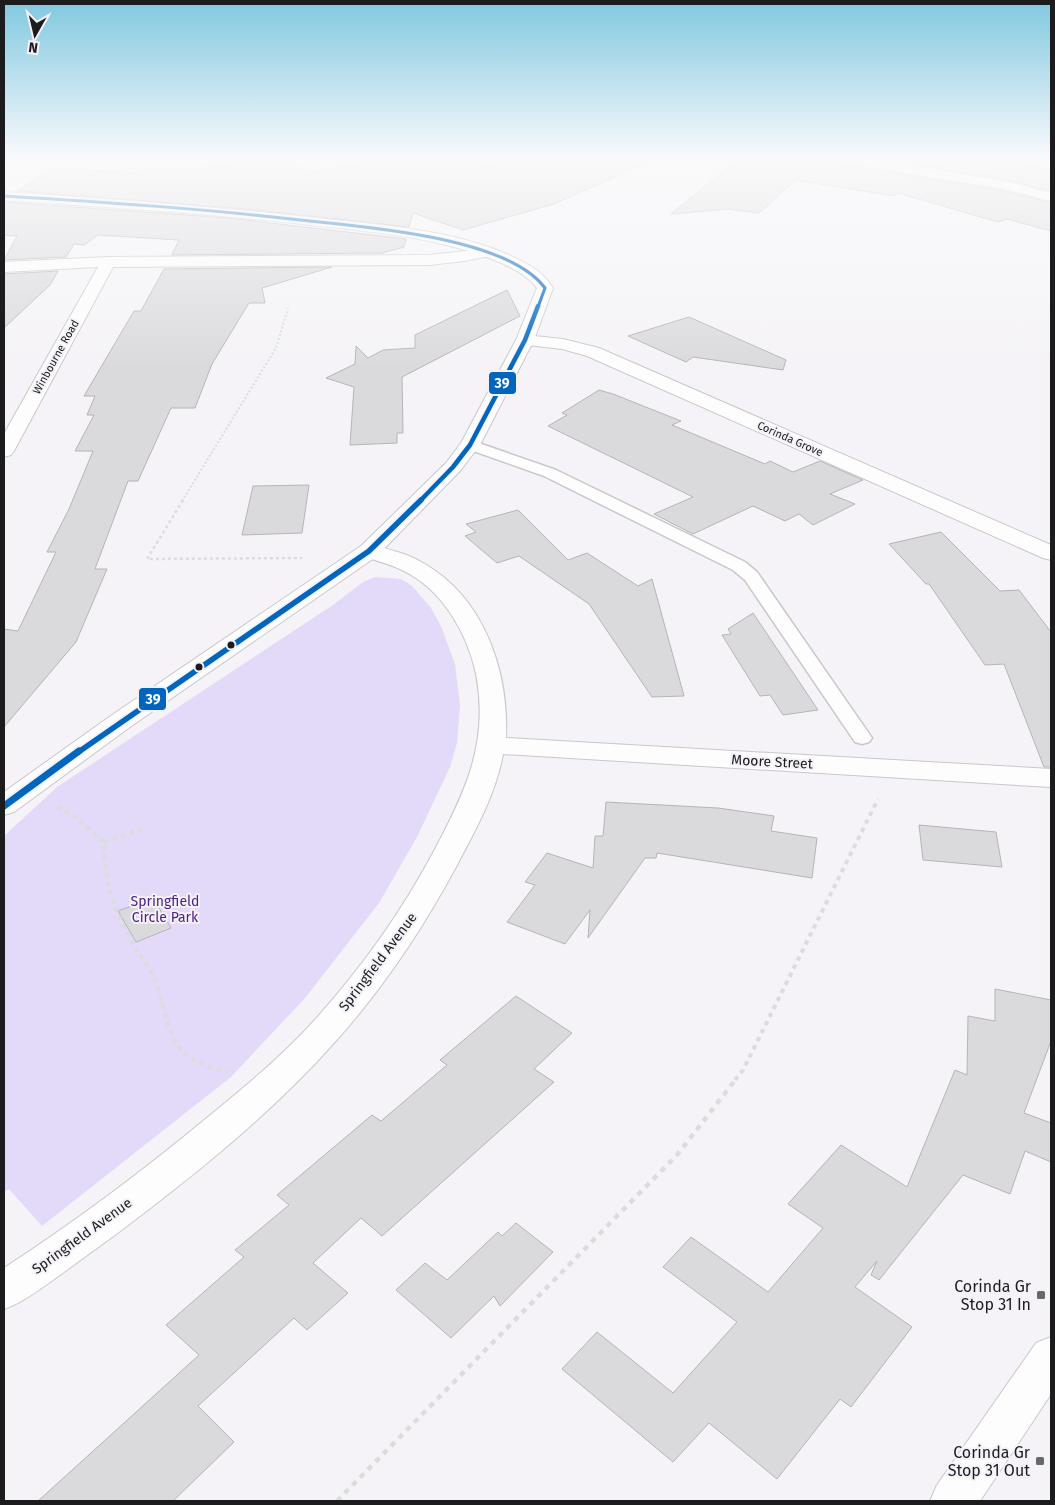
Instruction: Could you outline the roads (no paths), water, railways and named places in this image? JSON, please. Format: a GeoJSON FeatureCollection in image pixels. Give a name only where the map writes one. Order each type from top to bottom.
{"type":"FeatureCollection","features":[{"type":"Feature","properties":{"kind":"street"},"geometry":{"type":"LineString","coordinates":[[4,806],[121,721],[360,557],[398,524],[453,467],[470,445],[525,340],[544,294],[543,282],[532,273],[517,265],[485,253],[431,237],[374,228]]}},
{"type":"Feature","properties":{"kind":"street"},"geometry":{"type":"LineString","coordinates":[[4,267],[108,262],[429,260],[485,253]]}},
{"type":"Feature","properties":{"kind":"street","name":"Winbourne Road"},"geometry":{"type":"LineString","coordinates":[[4,451],[108,262]]}},
{"type":"Feature","properties":{"kind":"street","name":"Corinda Grove"},"geometry":{"type":"LineString","coordinates":[[525,340],[563,344],[593,352],[1051,552]]}},
{"type":"Feature","properties":{"kind":"street","name":"Springfield Avenue"},"geometry":{"type":"LineString","coordinates":[[4,1291],[58,1255],[180,1163],[272,1086],[333,1022],[386,956],[424,898],[479,790],[493,745],[495,717],[492,684],[477,639],[466,619],[449,596],[430,577],[415,567],[360,557]]}},
{"type":"Feature","properties":{"kind":"street","name":"Moore Street"},"geometry":{"type":"LineString","coordinates":[[493,745],[1051,778]]}},
{"type":"Feature","properties":{"kind":"street"},"geometry":{"type":"LineString","coordinates":[[953,1501],[1051,1357]]}},
{"type":"Feature","properties":{"kind":"lane"},"geometry":{"type":"LineString","coordinates":[[470,445],[550,474],[739,566],[751,576],[862,738]]}},
{"type":"Feature","properties":{"kind":"place","name":"Corinda Gr Stop 31 In"},"geometry":{"type":"Point","coordinates":[1041,1295]}},
{"type":"Feature","properties":{"kind":"place","name":"Corinda Gr Stop 31 Out"},"geometry":{"type":"Point","coordinates":[1040,1461]}},
{"type":"Feature","properties":{"kind":"park label","name":"Springfield Circle Park"},"geometry":{"type":"Point","coordinates":[165,910]}}]}
